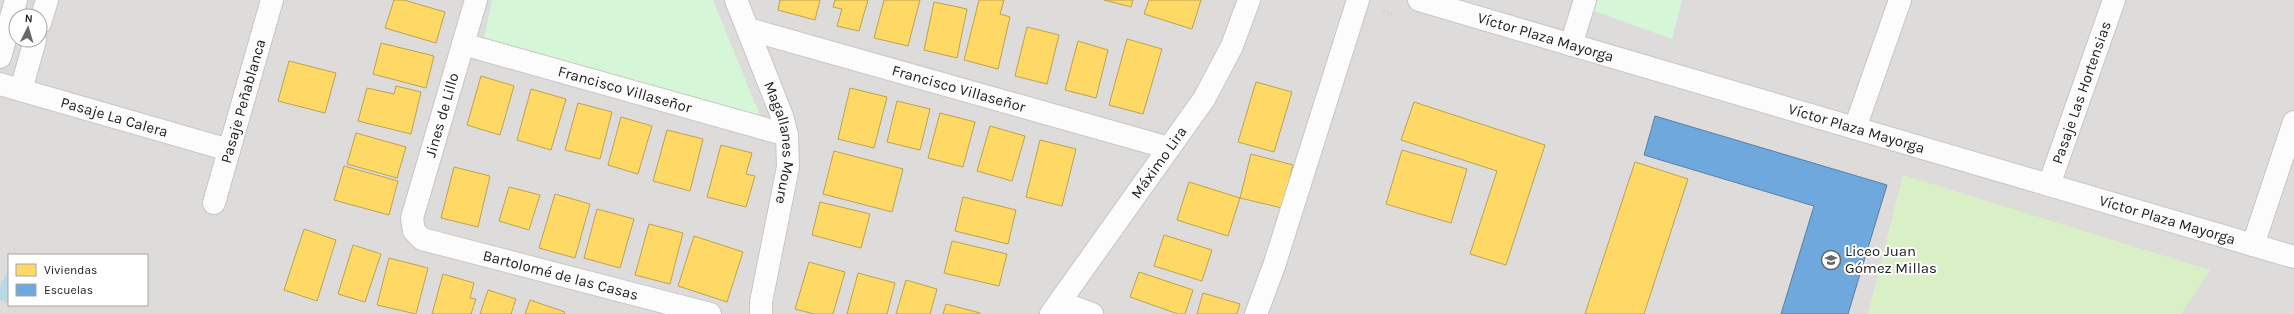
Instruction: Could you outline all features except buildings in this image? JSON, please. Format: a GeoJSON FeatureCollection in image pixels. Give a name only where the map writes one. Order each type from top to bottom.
{"type":"FeatureCollection","features":[{"type":"Feature","properties":{"kind":"street"},"geometry":{"type":"LineString","coordinates":[[0,57],[16,0]]}},
{"type":"Feature","properties":{"kind":"street","name":"Pasaje Peñablanca"},"geometry":{"type":"LineString","coordinates":[[214,202],[272,0]]}},
{"type":"Feature","properties":{"kind":"street","name":"Jines de Lillo"},"geometry":{"type":"LineString","coordinates":[[414,231],[412,218],[476,0]]}},
{"type":"Feature","properties":{"kind":"street","name":"Magallanes Moure"},"geometry":{"type":"LineString","coordinates":[[736,0],[782,116],[787,134],[788,167],[761,302],[761,314]]}},
{"type":"Feature","properties":{"kind":"street","name":"Máximo Lira"},"geometry":{"type":"LineString","coordinates":[[1055,308],[1204,99],[1223,64],[1249,0]]}},
{"type":"Feature","properties":{"kind":"street"},"geometry":{"type":"LineString","coordinates":[[1256,314],[1274,266],[1358,0]]}},
{"type":"Feature","properties":{"kind":"street","name":"Víctor Plaza Mayorga"},"geometry":{"type":"LineString","coordinates":[[1419,0],[2294,257]]}},
{"type":"Feature","properties":{"kind":"street"},"geometry":{"type":"LineString","coordinates":[[1571,45],[1585,0]]}},
{"type":"Feature","properties":{"kind":"street"},"geometry":{"type":"LineString","coordinates":[[1855,128],[1900,0]]}},
{"type":"Feature","properties":{"kind":"street","name":"Pasaje Las Hortensias"},"geometry":{"type":"LineString","coordinates":[[2049,185],[2114,0]]}},
{"type":"Feature","properties":{"kind":"street","name":"Francisco Villaseñor"},"geometry":{"type":"LineString","coordinates":[[748,29],[1169,148]]}},
{"type":"Feature","properties":{"kind":"street","name":"Francisco Villaseñor"},"geometry":{"type":"LineString","coordinates":[[463,44],[787,134]]}},
{"type":"Feature","properties":{"kind":"street"},"geometry":{"type":"LineString","coordinates":[[21,90],[33,48]]}},
{"type":"Feature","properties":{"kind":"street","name":"Pasaje La Calera"},"geometry":{"type":"LineString","coordinates":[[0,84],[229,150]]}},
{"type":"Feature","properties":{"kind":"street"},"geometry":{"type":"LineString","coordinates":[[2253,245],[2294,122]]}},
{"type":"Feature","properties":{"kind":"street","name":"Bartolomé de las Casas"},"geometry":{"type":"LineString","coordinates":[[414,231],[422,239],[710,314]]}},
{"type":"Feature","properties":{"kind":"street"},"geometry":{"type":"LineString","coordinates":[[1055,308],[1092,314]]}},
{"type":"Feature","properties":{"kind":"shaded area"},"geometry":{"type":"Polygon","coordinates":[[[0,0],[2294,0],[2294,314],[0,314],[0,0]]]}},
{"type":"Feature","properties":{"kind":"green space"},"geometry":{"type":"Polygon","coordinates":[[[492,0],[713,0],[761,118],[484,39],[492,0]]]}},
{"type":"Feature","properties":{"kind":"green space"},"geometry":{"type":"Polygon","coordinates":[[[1594,0],[1682,0],[1672,39],[1591,10],[1594,0]]]}},
{"type":"Feature","properties":{"kind":"green space"},"geometry":{"type":"Polygon","coordinates":[[[1903,175],[2210,270],[2181,314],[1868,314],[1903,175]]]}},
{"type":"Feature","properties":{"kind":"water"},"geometry":{"type":"Polygon","coordinates":[[[8,270],[8,304],[0,300],[0,286],[8,270]]]}},
{"type":"Feature","properties":{"kind":"place","name":"Liceo Juan Gómez Millas"},"geometry":{"type":"Point","coordinates":[1831,260]}}]}
